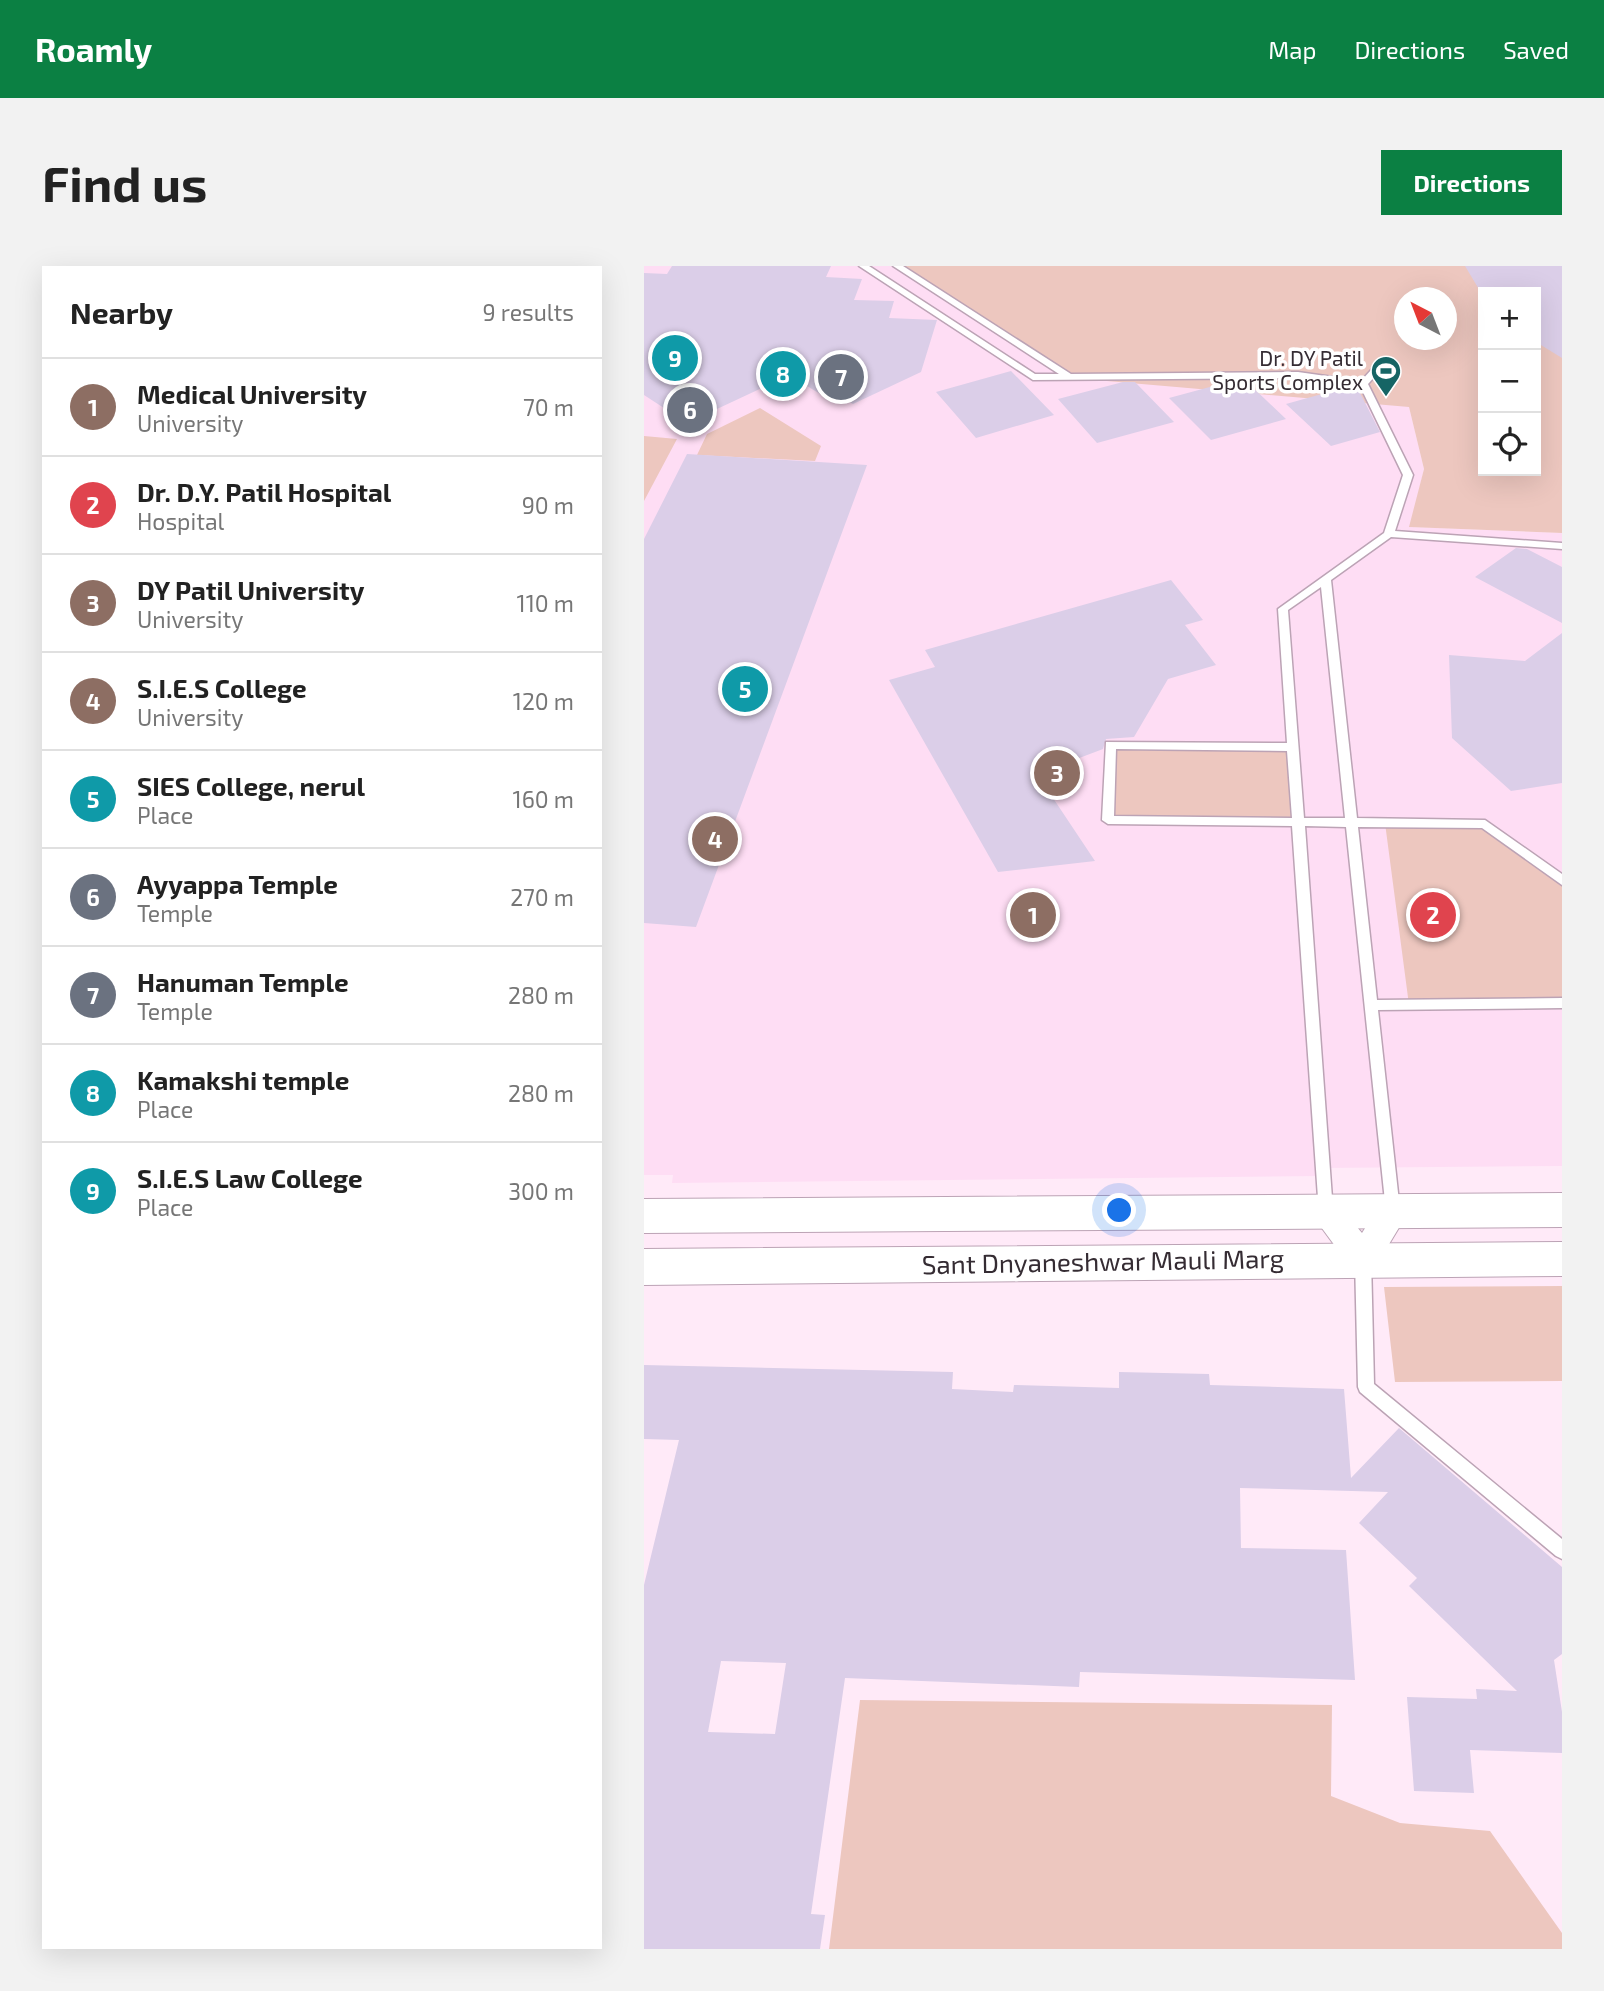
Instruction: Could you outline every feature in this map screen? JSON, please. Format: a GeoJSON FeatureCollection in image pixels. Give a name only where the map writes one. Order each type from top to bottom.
{"type":"FeatureCollection","features":[{"type":"Feature","properties":{"kind":"street","name":"Sant Dnyaneshwar Mauli Marg"},"geometry":{"type":"LineString","coordinates":[[644,1216],[1562,1210]]}},
{"type":"Feature","properties":{"kind":"street"},"geometry":{"type":"LineString","coordinates":[[1326,1212],[1363,1259],[1393,1211]]}},
{"type":"Feature","properties":{"kind":"street","name":"Sant Dnyaneshwar Mauli Marg"},"geometry":{"type":"LineString","coordinates":[[644,1267],[1562,1259]]}},
{"type":"Feature","properties":{"kind":"lane"},"geometry":{"type":"LineString","coordinates":[[863,266],[1033,377],[1072,379],[1298,375],[1363,384]]}},
{"type":"Feature","properties":{"kind":"lane"},"geometry":{"type":"LineString","coordinates":[[897,266],[1072,379]]}},
{"type":"Feature","properties":{"kind":"lane"},"geometry":{"type":"LineString","coordinates":[[1363,384],[1385,360]]}},
{"type":"Feature","properties":{"kind":"lane"},"geometry":{"type":"LineString","coordinates":[[1326,1212],[1283,609],[1389,534],[1408,475],[1363,384]]}},
{"type":"Feature","properties":{"kind":"lane"},"geometry":{"type":"LineString","coordinates":[[1389,534],[1562,546]]}},
{"type":"Feature","properties":{"kind":"lane"},"geometry":{"type":"LineString","coordinates":[[1326,581],[1393,1211]]}},
{"type":"Feature","properties":{"kind":"lane"},"geometry":{"type":"LineString","coordinates":[[1293,747],[1110,745],[1108,821],[1485,824],[1562,880]]}},
{"type":"Feature","properties":{"kind":"lane"},"geometry":{"type":"LineString","coordinates":[[1372,1005],[1562,1003]]}},
{"type":"Feature","properties":{"kind":"lane"},"geometry":{"type":"LineString","coordinates":[[1363,1259],[1366,1387],[1562,1550]]}},
{"type":"Feature","properties":{"kind":"shaded area"},"geometry":{"type":"Polygon","coordinates":[[[644,266],[1454,266],[1449,287],[1394,287],[1394,350],[1406,350],[1409,407],[1424,469],[1410,527],[1562,533],[1562,1166],[1320,1168],[1320,1176],[672,1183],[673,1175],[644,1175],[644,266]]]}},
{"type":"Feature","properties":{"kind":"shaded area","name":"Dr. DY Patil Sports Complex"},"geometry":{"type":"Polygon","coordinates":[[[897,266],[1562,266],[1562,533],[1409,527],[1424,469],[1409,407],[1072,378],[897,266]]]}},
{"type":"Feature","properties":{"kind":"shaded area"},"geometry":{"type":"Polygon","coordinates":[[[760,408],[821,446],[815,461],[697,455],[707,434],[760,408]]]}},
{"type":"Feature","properties":{"kind":"shaded area"},"geometry":{"type":"Polygon","coordinates":[[[644,436],[677,439],[644,501],[644,436]]]}},
{"type":"Feature","properties":{"kind":"shaded area"},"geometry":{"type":"Polygon","coordinates":[[[1110,745],[1293,747],[1298,823],[1108,820],[1110,745]]]}},
{"type":"Feature","properties":{"kind":"shaded area"},"geometry":{"type":"Polygon","coordinates":[[[1385,823],[1485,824],[1562,880],[1562,1003],[1409,1005],[1385,823]]]}},
{"type":"Feature","properties":{"kind":"shaded area"},"geometry":{"type":"Polygon","coordinates":[[[1562,1286],[1562,1381],[1395,1382],[1384,1287],[1562,1286]]]}},
{"type":"Feature","properties":{"kind":"shaded area"},"geometry":{"type":"Polygon","coordinates":[[[860,1700],[1332,1705],[1331,1796],[1400,1823],[1490,1831],[1562,1933],[1562,1949],[829,1949],[860,1700]]]}},
{"type":"Feature","properties":{"kind":"building"},"geometry":{"type":"Polygon","coordinates":[[[672,266],[831,266],[826,277],[862,279],[854,300],[894,301],[889,318],[937,320],[921,372],[853,404],[830,391],[822,395],[802,383],[779,394],[766,386],[687,423],[644,395],[644,273],[667,274],[672,266]]]}},
{"type":"Feature","properties":{"kind":"building"},"geometry":{"type":"Polygon","coordinates":[[[1465,266],[1562,266],[1562,358],[1541,345],[1541,287],[1478,288],[1465,266]]]}},
{"type":"Feature","properties":{"kind":"building"},"geometry":{"type":"Polygon","coordinates":[[[1011,371],[1054,415],[976,438],[936,392],[1011,371]]]}},
{"type":"Feature","properties":{"kind":"building"},"geometry":{"type":"Polygon","coordinates":[[[1232,381],[1246,381],[1286,419],[1211,440],[1169,398],[1232,381]]]}},
{"type":"Feature","properties":{"kind":"building"},"geometry":{"type":"Polygon","coordinates":[[[1123,382],[1135,382],[1174,422],[1097,443],[1058,399],[1123,382]]]}},
{"type":"Feature","properties":{"kind":"building"},"geometry":{"type":"Polygon","coordinates":[[[1347,387],[1358,389],[1380,432],[1331,446],[1286,404],[1347,387]]]}},
{"type":"Feature","properties":{"kind":"building"},"geometry":{"type":"Polygon","coordinates":[[[687,454],[867,465],[696,927],[644,923],[644,539],[687,454]]]}},
{"type":"Feature","properties":{"kind":"building"},"geometry":{"type":"Polygon","coordinates":[[[1516,548],[1527,549],[1562,567],[1562,623],[1475,577],[1516,548]]]}},
{"type":"Feature","properties":{"kind":"building"},"geometry":{"type":"Polygon","coordinates":[[[1171,580],[1203,620],[1185,625],[1216,665],[1168,679],[1134,737],[1106,739],[1103,749],[1037,774],[1095,861],[998,872],[889,680],[935,667],[925,650],[1171,580]]]}},
{"type":"Feature","properties":{"kind":"building"},"geometry":{"type":"Polygon","coordinates":[[[1562,633],[1562,783],[1511,791],[1452,738],[1449,655],[1525,661],[1562,633]]]}},
{"type":"Feature","properties":{"kind":"building"},"geometry":{"type":"Polygon","coordinates":[[[644,1365],[953,1372],[952,1389],[1013,1392],[1014,1385],[1119,1388],[1119,1372],[1209,1374],[1210,1385],[1344,1389],[1351,1478],[1399,1428],[1562,1567],[1562,1654],[1554,1660],[1562,1712],[1562,1753],[1470,1750],[1474,1793],[1414,1791],[1407,1697],[1477,1699],[1476,1689],[1517,1691],[1409,1586],[1417,1578],[1359,1523],[1388,1492],[1240,1488],[1241,1548],[1346,1550],[1355,1680],[1080,1672],[1079,1687],[845,1678],[811,1914],[825,1915],[820,1949],[644,1949],[644,1585],[679,1440],[644,1439],[644,1365]],[[721,1661],[708,1732],[775,1734],[786,1663],[721,1661]]]}},
{"type":"Feature","properties":{"kind":"place","name":"S.I.E.S Law College"},"geometry":{"type":"Point","coordinates":[675,358]}},
{"type":"Feature","properties":{"kind":"place","name":"Kamakshi temple"},"geometry":{"type":"Point","coordinates":[783,374]}},
{"type":"Feature","properties":{"kind":"place","name":"Hanuman Temple"},"geometry":{"type":"Point","coordinates":[841,377]}},
{"type":"Feature","properties":{"kind":"place","name":"Dr. DY Patil Sports Complex"},"geometry":{"type":"Point","coordinates":[1386,398]}},
{"type":"Feature","properties":{"kind":"place","name":"Ayyappa Temple"},"geometry":{"type":"Point","coordinates":[690,410]}},
{"type":"Feature","properties":{"kind":"place","name":"SIES College, nerul"},"geometry":{"type":"Point","coordinates":[745,689]}},
{"type":"Feature","properties":{"kind":"place","name":"DY Patil University"},"geometry":{"type":"Point","coordinates":[1057,773]}},
{"type":"Feature","properties":{"kind":"place","name":"S.I.E.S College"},"geometry":{"type":"Point","coordinates":[715,839]}},
{"type":"Feature","properties":{"kind":"place","name":"Medical University"},"geometry":{"type":"Point","coordinates":[1033,915]}},
{"type":"Feature","properties":{"kind":"place","name":"Dr. D.Y. Patil Hospital"},"geometry":{"type":"Point","coordinates":[1433,915]}}]}
